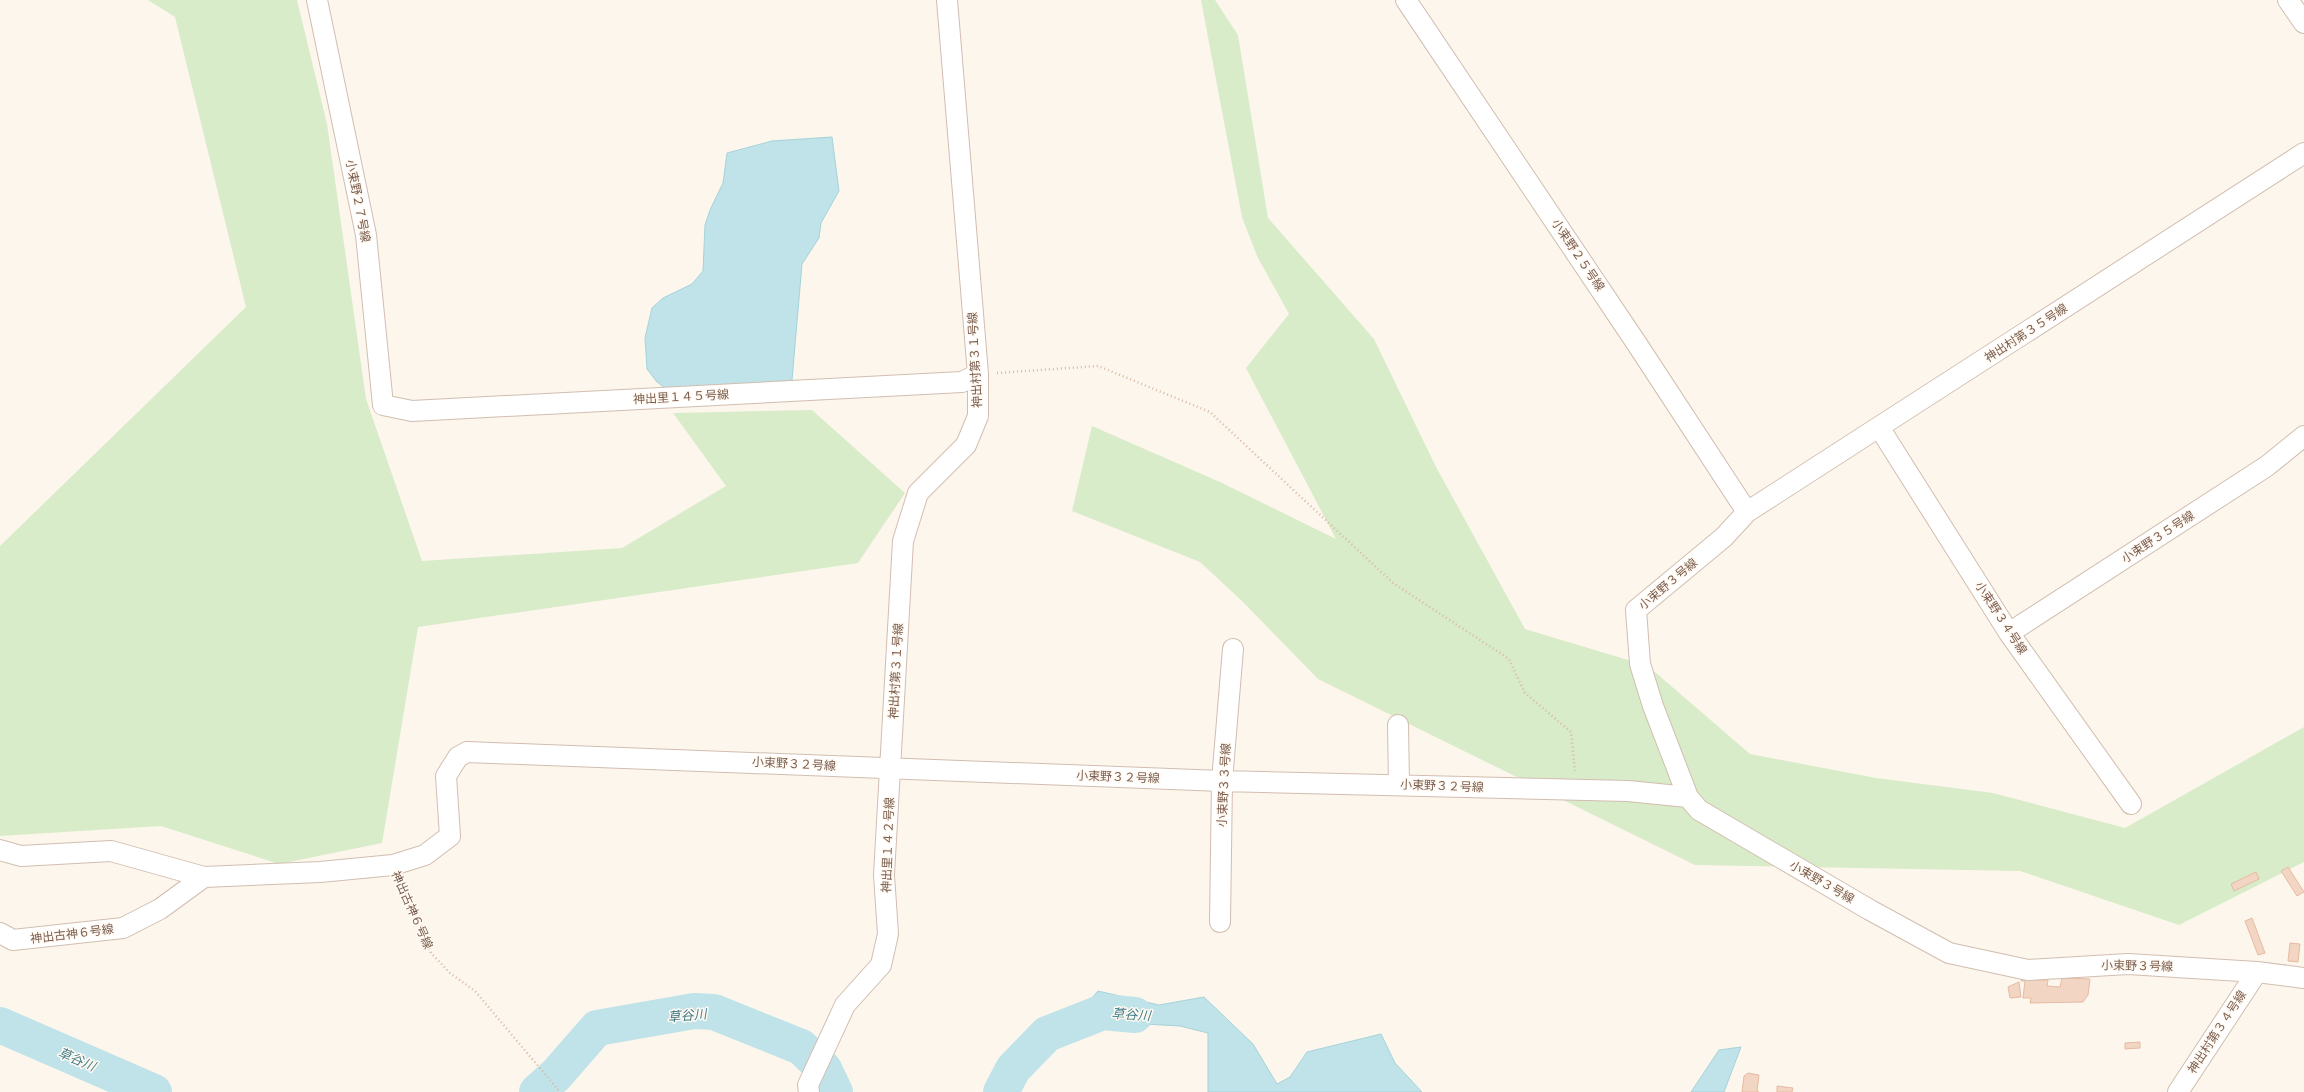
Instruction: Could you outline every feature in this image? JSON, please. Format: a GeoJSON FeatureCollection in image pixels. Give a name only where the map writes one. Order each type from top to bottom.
{"type":"FeatureCollection","features":[{"type":"Feature","properties":{"kind":"street","name":"小束野２７号線"},"geometry":{"type":"LineString","coordinates":[[317,0],[366,235],[384,405]]}},
{"type":"Feature","properties":{"kind":"street","name":"神出村第３１号線"},"geometry":{"type":"LineString","coordinates":[[891,768],[903,541],[918,493],[966,445],[978,416],[978,374],[947,0]]}},
{"type":"Feature","properties":{"kind":"street","name":"小束野２５号線"},"geometry":{"type":"LineString","coordinates":[[1406,0],[1624,324],[1747,512]]}},
{"type":"Feature","properties":{"kind":"street"},"geometry":{"type":"LineString","coordinates":[[2288,0],[2304,23]]}},
{"type":"Feature","properties":{"kind":"street","name":"神出村第３５号線"},"geometry":{"type":"LineString","coordinates":[[1747,512],[2304,153]]}},
{"type":"Feature","properties":{"kind":"street","name":"神出里１４５号線"},"geometry":{"type":"LineString","coordinates":[[384,405],[412,411],[962,382],[978,374]]}},
{"type":"Feature","properties":{"kind":"street","name":"小束野３４号線"},"geometry":{"type":"LineString","coordinates":[[1878,427],[2009,633],[2131,804]]}},
{"type":"Feature","properties":{"kind":"street","name":"小束野３５号線"},"geometry":{"type":"LineString","coordinates":[[2009,633],[2267,466],[2304,436]]}},
{"type":"Feature","properties":{"kind":"street","name":"小束野３号線"},"geometry":{"type":"LineString","coordinates":[[1747,512],[1724,537],[1636,610],[1640,664],[1653,706],[1688,798],[1699,810],[1870,910],[1949,953],[2028,970],[2128,964],[2257,972],[2304,978]]}},
{"type":"Feature","properties":{"kind":"street","name":"小束野３３号線"},"geometry":{"type":"LineString","coordinates":[[1220,922],[1222,781],[1234,649]]}},
{"type":"Feature","properties":{"kind":"street"},"geometry":{"type":"LineString","coordinates":[[1398,725],[1399,784]]}},
{"type":"Feature","properties":{"kind":"street","name":"小束野３２号線"},"geometry":{"type":"LineString","coordinates":[[392,865],[425,855],[450,836],[446,776],[458,757],[467,752],[1222,781],[1399,784],[1448,788],[1628,791],[1688,798]]}},
{"type":"Feature","properties":{"kind":"street","name":"神出里１４２号線"},"geometry":{"type":"LineString","coordinates":[[809,1089],[845,1005],[881,965],[888,934],[884,875],[891,768]]}},
{"type":"Feature","properties":{"kind":"street","name":"神出古神６号線"},"geometry":{"type":"LineString","coordinates":[[0,850],[21,856],[112,851],[204,877],[320,872],[392,865]]}},
{"type":"Feature","properties":{"kind":"street","name":"神出古神６号線"},"geometry":{"type":"LineString","coordinates":[[0,933],[13,940],[123,928],[160,909],[204,877]]}},
{"type":"Feature","properties":{"kind":"street","name":"神出村第３４号線"},"geometry":{"type":"LineString","coordinates":[[2178,1092],[2257,972]]}},
{"type":"Feature","properties":{"kind":"path"},"geometry":{"type":"LineString","coordinates":[[978,374],[1098,366],[1210,412],[1393,583],[1509,659],[1525,693],[1571,732],[1577,790]]}},
{"type":"Feature","properties":{"kind":"path","name":"神出古神６号線"},"geometry":{"type":"LineString","coordinates":[[392,865],[423,930],[431,953],[450,973],[474,991],[560,1092]]}},
{"type":"Feature","properties":{"kind":"green space"},"geometry":{"type":"Polygon","coordinates":[[[148,0],[297,0],[327,124],[366,399],[422,561],[622,548],[726,486],[673,413],[812,410],[905,493],[858,563],[418,627],[382,843],[279,864],[161,826],[0,836],[0,546],[246,307],[175,17],[148,0]]]}},
{"type":"Feature","properties":{"kind":"green space"},"geometry":{"type":"Polygon","coordinates":[[[1201,0],[1215,0],[1238,35],[1268,218],[1374,339],[1436,467],[1525,629],[1648,666],[1750,754],[1876,778],[1993,793],[2125,828],[2304,727],[2304,862],[2179,925],[2020,871],[1695,865],[1318,679],[1243,602],[1200,562],[1072,511],[1092,426],[1220,482],[1336,539],[1246,368],[1289,314],[1257,256],[1242,217],[1201,0]]]}},
{"type":"Feature","properties":{"kind":"water"},"geometry":{"type":"Polygon","coordinates":[[[832,137],[839,191],[821,223],[819,238],[802,264],[792,380],[669,391],[657,382],[647,369],[645,338],[652,308],[663,298],[692,284],[703,271],[705,225],[710,210],[723,183],[727,153],[772,141],[832,137]]]}},
{"type":"Feature","properties":{"kind":"water"},"geometry":{"type":"Polygon","coordinates":[[[1098,991],[1159,1005],[1204,997],[1253,1044],[1277,1084],[1290,1077],[1307,1052],[1381,1034],[1395,1063],[1422,1092],[1208,1092],[1208,1033],[1180,1026],[1091,1021],[1079,1013],[1098,991]]]}},
{"type":"Feature","properties":{"kind":"water"},"geometry":{"type":"Polygon","coordinates":[[[1741,1047],[1724,1092],[1691,1092],[1719,1050],[1741,1047]]]}},
{"type":"Feature","properties":{"kind":"building"},"geometry":{"type":"Polygon","coordinates":[[[2288,867],[2304,892],[2297,896],[2281,871],[2288,867]]]}},
{"type":"Feature","properties":{"kind":"building"},"geometry":{"type":"Polygon","coordinates":[[[2256,872],[2259,879],[2234,891],[2231,884],[2256,872]]]}},
{"type":"Feature","properties":{"kind":"building"},"geometry":{"type":"Polygon","coordinates":[[[2252,918],[2265,953],[2258,955],[2245,921],[2252,918]]]}},
{"type":"Feature","properties":{"kind":"building"},"geometry":{"type":"Polygon","coordinates":[[[2290,943],[2300,944],[2298,962],[2288,961],[2290,943]]]}},
{"type":"Feature","properties":{"kind":"building"},"geometry":{"type":"Polygon","coordinates":[[[2022,976],[2033,980],[2048,980],[2047,986],[2060,987],[2062,978],[2090,979],[2088,995],[2083,1002],[2030,1003],[2031,998],[2023,998],[2025,981],[2021,981],[2022,976]]]}},
{"type":"Feature","properties":{"kind":"building"},"geometry":{"type":"Polygon","coordinates":[[[2019,982],[2021,997],[2010,998],[2008,987],[2019,982]]]}},
{"type":"Feature","properties":{"kind":"building"},"geometry":{"type":"Polygon","coordinates":[[[2140,1042],[2140,1048],[2125,1049],[2125,1043],[2140,1042]]]}},
{"type":"Feature","properties":{"kind":"building"},"geometry":{"type":"Polygon","coordinates":[[[1748,1073],[1759,1075],[1757,1091],[1759,1092],[1742,1092],[1744,1076],[1748,1073]]]}},
{"type":"Feature","properties":{"kind":"building"},"geometry":{"type":"Polygon","coordinates":[[[1777,1086],[1793,1088],[1792,1092],[1777,1092],[1777,1086]]]}},
{"type":"Feature","properties":{"kind":"waterway","name":"草谷川"},"geometry":{"type":"LineString","coordinates":[[537,1092],[556,1075],[597,1028],[694,1011],[714,1012],[801,1047],[824,1069],[835,1092]]}},
{"type":"Feature","properties":{"kind":"waterway","name":"草谷川"},"geometry":{"type":"LineString","coordinates":[[1001,1092],[1013,1069],[1047,1034],[1103,1012],[1135,1015]]}},
{"type":"Feature","properties":{"kind":"waterway","name":"草谷川"},"geometry":{"type":"LineString","coordinates":[[0,1025],[154,1092]]}}]}
